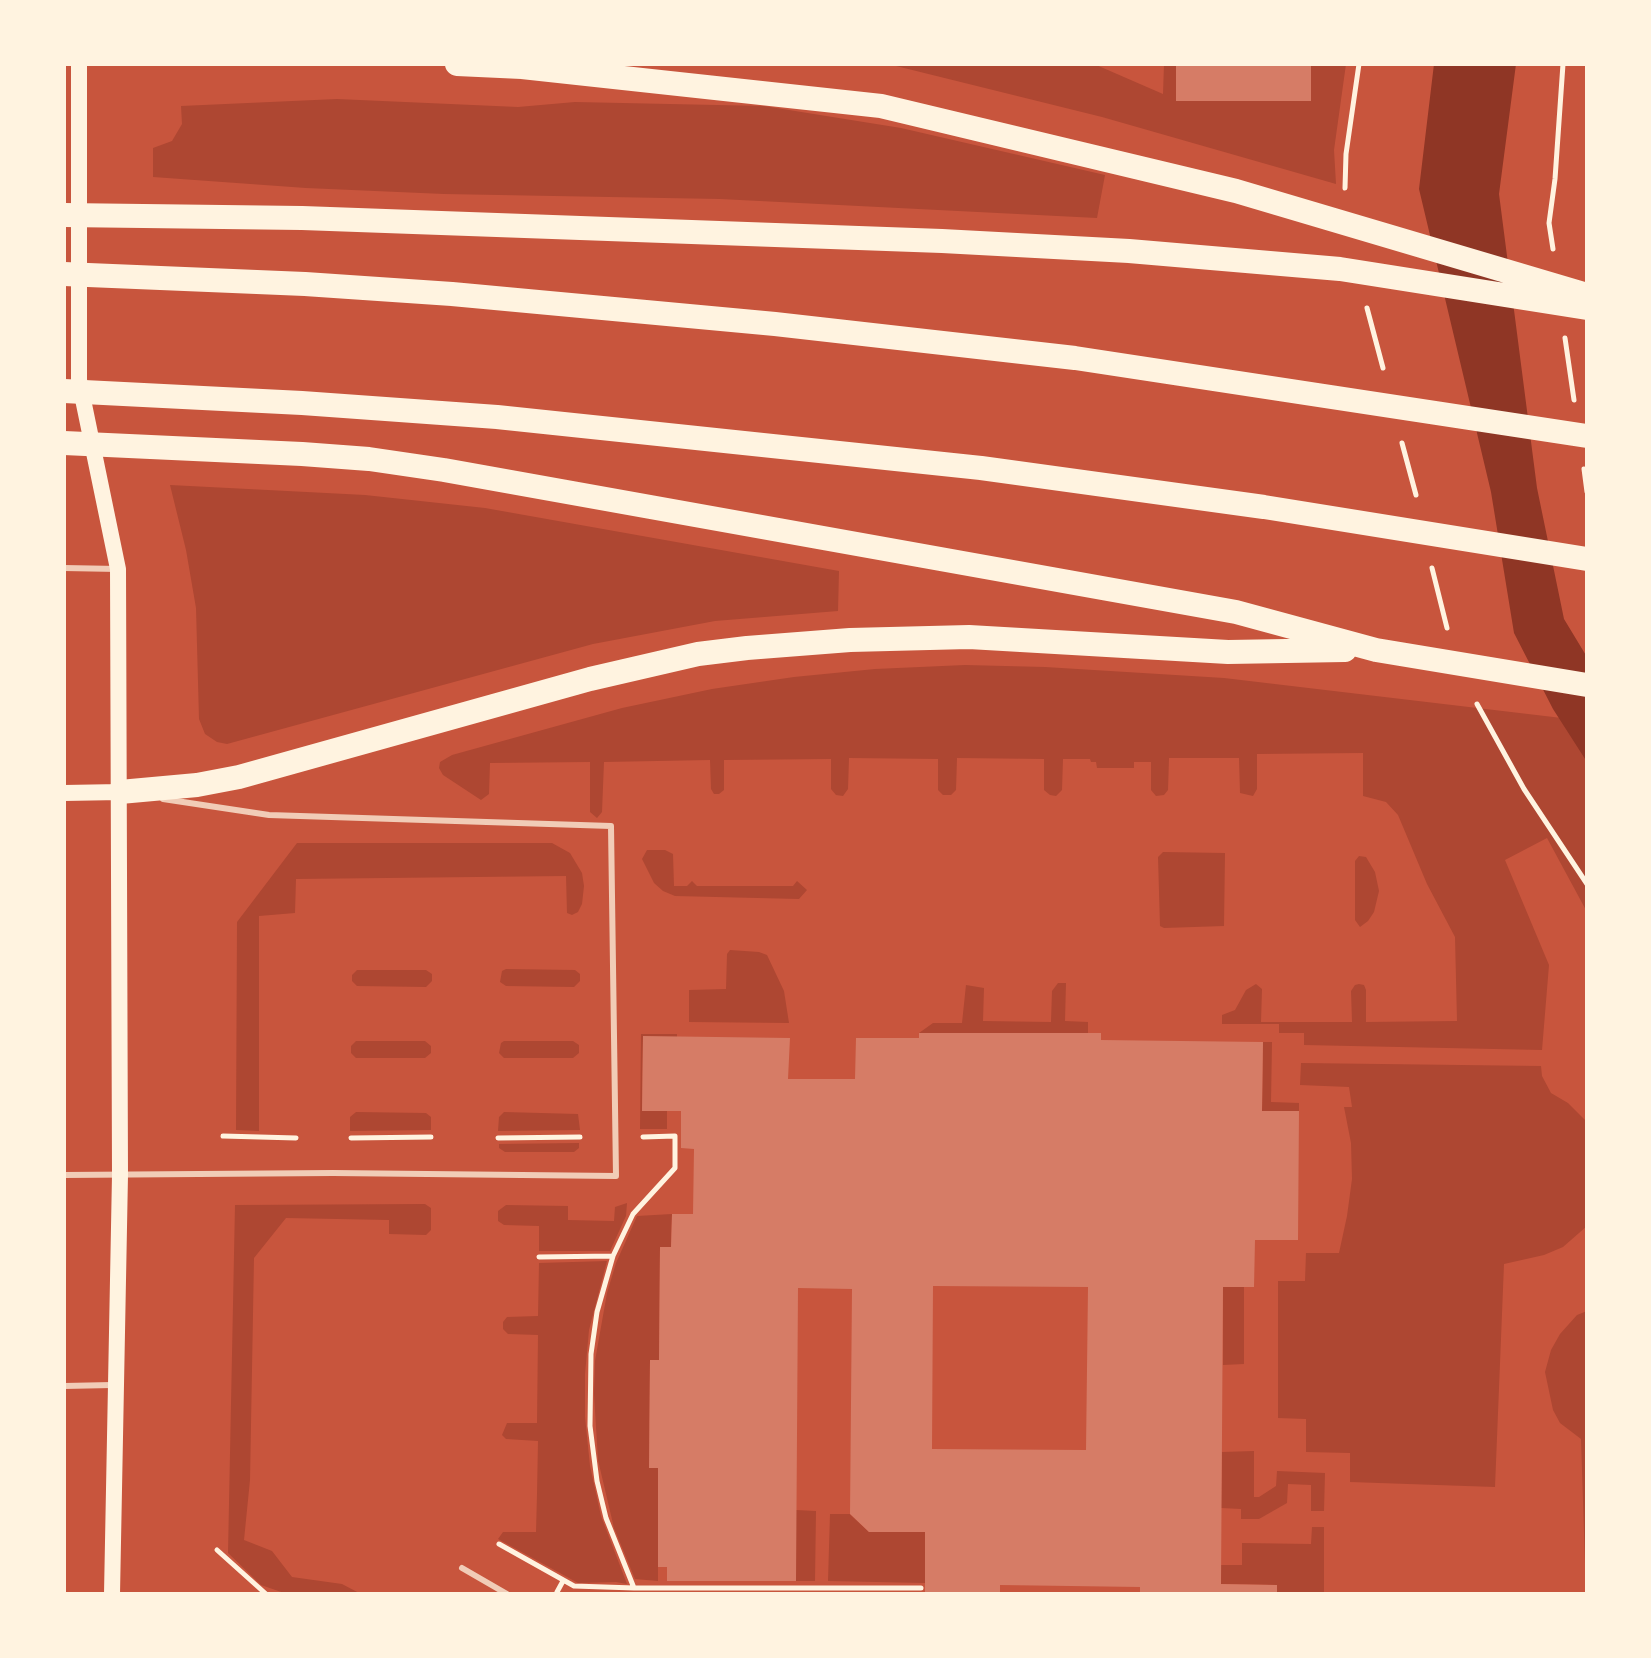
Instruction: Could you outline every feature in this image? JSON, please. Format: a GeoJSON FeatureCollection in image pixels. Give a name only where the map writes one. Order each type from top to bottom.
{"type":"FeatureCollection","features":[{"type":"Feature","properties":{"kind":"highway"},"geometry":{"type":"LineString","coordinates":[[457,64],[522,67],[881,106],[1236,191],[1587,295]]}},
{"type":"Feature","properties":{"kind":"highway"},"geometry":{"type":"LineString","coordinates":[[64,215],[302,218],[942,241],[1340,269],[1587,308]]}},
{"type":"Feature","properties":{"kind":"highway"},"geometry":{"type":"LineString","coordinates":[[64,274],[305,284],[775,324],[1075,358],[1587,436]]}},
{"type":"Feature","properties":{"kind":"highway"},"geometry":{"type":"LineString","coordinates":[[64,391],[497,417],[981,468],[1264,507],[1587,559]]}},
{"type":"Feature","properties":{"kind":"highway"},"geometry":{"type":"LineString","coordinates":[[64,443],[369,459],[514,481],[1189,603],[1236,612],[1376,650],[1587,685]]}},
{"type":"Feature","properties":{"kind":"highway"},"geometry":{"type":"LineString","coordinates":[[120,792],[197,785],[239,777],[590,679],[698,654],[747,648],[850,640],[969,637],[1228,652],[1376,650]]}},
{"type":"Feature","properties":{"kind":"main road"},"geometry":{"type":"LineString","coordinates":[[79,64],[79,380],[118,569],[120,1175],[112,1594]]}},
{"type":"Feature","properties":{"kind":"main road"},"geometry":{"type":"LineString","coordinates":[[64,793],[120,792]]}},
{"type":"Feature","properties":{"kind":"lane"},"geometry":{"type":"LineString","coordinates":[[64,568],[118,569]]}},
{"type":"Feature","properties":{"kind":"lane"},"geometry":{"type":"LineString","coordinates":[[64,1175],[333,1173],[616,1176],[611,826],[269,815],[120,792]]}},
{"type":"Feature","properties":{"kind":"lane"},"geometry":{"type":"LineString","coordinates":[[64,1386],[116,1385]]}},
{"type":"Feature","properties":{"kind":"lane"},"geometry":{"type":"LineString","coordinates":[[462,1568],[507,1594]]}},
{"type":"Feature","properties":{"kind":"path"},"geometry":{"type":"LineString","coordinates":[[1345,193],[1346,154],[1359,64]]}},
{"type":"Feature","properties":{"kind":"path"},"geometry":{"type":"LineString","coordinates":[[1365,299],[1383,369]]}},
{"type":"Feature","properties":{"kind":"path"},"geometry":{"type":"LineString","coordinates":[[1399,429],[1417,503]]}},
{"type":"Feature","properties":{"kind":"path"},"geometry":{"type":"LineString","coordinates":[[1431,563],[1448,631]]}},
{"type":"Feature","properties":{"kind":"path"},"geometry":{"type":"LineString","coordinates":[[1472,691],[1524,789],[1587,884]]}},
{"type":"Feature","properties":{"kind":"path"},"geometry":{"type":"LineString","coordinates":[[223,1136],[296,1138]]}},
{"type":"Feature","properties":{"kind":"path"},"geometry":{"type":"LineString","coordinates":[[634,1588],[606,1518],[597,1481],[590,1426],[591,1354],[597,1312],[613,1256],[633,1214],[675,1168],[675,1136],[640,1137]]}},
{"type":"Feature","properties":{"kind":"path"},"geometry":{"type":"LineString","coordinates":[[351,1138],[431,1137]]}},
{"type":"Feature","properties":{"kind":"path"},"geometry":{"type":"LineString","coordinates":[[498,1138],[580,1137]]}},
{"type":"Feature","properties":{"kind":"path"},"geometry":{"type":"LineString","coordinates":[[539,1257],[613,1256]]}},
{"type":"Feature","properties":{"kind":"path"},"geometry":{"type":"LineString","coordinates":[[499,1544],[574,1586],[921,1588]]}},
{"type":"Feature","properties":{"kind":"path"},"geometry":{"type":"LineString","coordinates":[[217,1550],[266,1594]]}},
{"type":"Feature","properties":{"kind":"path"},"geometry":{"type":"LineString","coordinates":[[557,1592],[563,1581]]}},
{"type":"Feature","properties":{"kind":"path"},"geometry":{"type":"LineString","coordinates":[[617,1594],[618,1586]]}},
{"type":"Feature","properties":{"kind":"shaded area"},"geometry":{"type":"Polygon","coordinates":[[[888,64],[1094,64],[1163,94],[1164,64],[1176,64],[1176,101],[1311,101],[1311,64],[1346,64],[1334,150],[1336,184],[1102,117],[888,64]]]}},
{"type":"Feature","properties":{"kind":"shaded area"},"geometry":{"type":"Polygon","coordinates":[[[1434,64],[1516,64],[1499,194],[1537,488],[1564,619],[1587,657],[1587,762],[1553,709],[1514,633],[1491,492],[1419,189],[1434,64]]]}},
{"type":"Feature","properties":{"kind":"shaded area"},"geometry":{"type":"Polygon","coordinates":[[[337,99],[518,107],[575,102],[764,106],[901,128],[1105,175],[1097,218],[720,199],[444,194],[153,177],[153,148],[172,141],[182,124],[181,106],[337,99]]]}},
{"type":"Feature","properties":{"kind":"shaded area"},"geometry":{"type":"Polygon","coordinates":[[[170,485],[365,495],[485,508],[839,571],[838,611],[715,621],[593,644],[227,744],[205,734],[199,719],[196,608],[170,485]]]}},
{"type":"Feature","properties":{"kind":"shaded area"},"geometry":{"type":"Polygon","coordinates":[[[965,665],[1224,678],[1587,721],[1587,912],[1547,838],[1505,860],[1549,965],[1542,1050],[1304,1045],[1304,1033],[1279,1033],[1279,1024],[1222,1024],[1222,1015],[1235,1010],[1246,990],[1256,984],[1262,989],[1261,1022],[1352,1022],[1351,991],[1359,984],[1364,985],[1366,990],[1366,1022],[1457,1021],[1455,937],[1427,884],[1398,815],[1386,802],[1363,796],[1363,753],[1257,754],[1257,789],[1253,796],[1240,793],[1239,758],[1169,758],[1168,790],[1164,795],[1156,796],[1151,790],[1151,762],[1134,762],[1134,768],[1097,768],[1096,762],[1090,759],[1063,759],[1062,790],[1056,796],[1044,790],[1044,759],[957,758],[956,790],[951,795],[943,795],[938,790],[938,759],[849,758],[848,789],[843,796],[836,795],[831,789],[831,759],[724,760],[724,790],[719,794],[714,794],[711,789],[710,760],[604,762],[602,812],[597,818],[590,812],[590,762],[490,763],[489,794],[481,800],[443,775],[439,768],[440,762],[452,755],[622,708],[712,689],[875,669],[965,665]]]}},
{"type":"Feature","properties":{"kind":"shaded area"},"geometry":{"type":"Polygon","coordinates":[[[297,843],[552,843],[570,853],[582,873],[582,904],[578,912],[572,915],[567,913],[566,876],[296,879],[295,913],[259,916],[259,1131],[236,1130],[237,922],[297,843]]]}},
{"type":"Feature","properties":{"kind":"shaded area"},"geometry":{"type":"Polygon","coordinates":[[[647,850],[665,850],[673,854],[674,886],[687,886],[692,881],[697,886],[793,886],[797,881],[807,890],[799,899],[675,896],[654,883],[642,859],[647,850]]]}},
{"type":"Feature","properties":{"kind":"shaded area"},"geometry":{"type":"Polygon","coordinates":[[[1163,852],[1225,853],[1224,926],[1160,926],[1158,857],[1163,852]]]}},
{"type":"Feature","properties":{"kind":"shaded area"},"geometry":{"type":"Polygon","coordinates":[[[1359,856],[1366,857],[1375,872],[1379,891],[1374,912],[1360,927],[1355,920],[1355,861],[1359,856]]]}},
{"type":"Feature","properties":{"kind":"shaded area"},"geometry":{"type":"Polygon","coordinates":[[[730,950],[767,955],[784,991],[789,1023],[689,1022],[689,990],[726,989],[727,954],[730,950]]]}},
{"type":"Feature","properties":{"kind":"shaded area"},"geometry":{"type":"Polygon","coordinates":[[[357,970],[426,970],[432,974],[432,981],[426,987],[357,986],[352,981],[352,975],[357,970]]]}},
{"type":"Feature","properties":{"kind":"shaded area"},"geometry":{"type":"Polygon","coordinates":[[[575,970],[580,974],[580,981],[574,987],[506,986],[500,982],[502,971],[575,970]]]}},
{"type":"Feature","properties":{"kind":"shaded area"},"geometry":{"type":"Polygon","coordinates":[[[1058,983],[1066,983],[1065,1021],[1088,1022],[1088,1033],[919,1033],[933,1023],[962,1023],[966,985],[984,988],[983,1021],[1051,1022],[1052,991],[1058,983]]]}},
{"type":"Feature","properties":{"kind":"shaded area"},"geometry":{"type":"Polygon","coordinates":[[[641,1034],[677,1034],[677,1037],[643,1037],[642,1111],[667,1111],[667,1129],[640,1129],[641,1034]]]}},
{"type":"Feature","properties":{"kind":"shaded area"},"geometry":{"type":"Polygon","coordinates":[[[356,1041],[425,1041],[431,1046],[431,1053],[425,1058],[356,1058],[351,1053],[351,1046],[356,1041]]]}},
{"type":"Feature","properties":{"kind":"shaded area"},"geometry":{"type":"Polygon","coordinates":[[[504,1041],[573,1041],[579,1045],[579,1053],[573,1058],[504,1058],[499,1053],[504,1041]]]}},
{"type":"Feature","properties":{"kind":"shaded area"},"geometry":{"type":"Polygon","coordinates":[[[1263,1042],[1272,1042],[1271,1102],[1299,1103],[1299,1111],[1262,1111],[1263,1042]]]}},
{"type":"Feature","properties":{"kind":"shaded area"},"geometry":{"type":"Polygon","coordinates":[[[1301,1063],[1541,1066],[1542,1076],[1551,1093],[1568,1103],[1587,1122],[1587,1226],[1563,1247],[1544,1255],[1504,1264],[1495,1487],[1350,1482],[1350,1453],[1306,1452],[1306,1419],[1278,1418],[1278,1281],[1305,1281],[1306,1253],[1339,1253],[1352,1179],[1351,1143],[1344,1107],[1352,1107],[1349,1087],[1300,1085],[1301,1063]]]}},
{"type":"Feature","properties":{"kind":"shaded area"},"geometry":{"type":"Polygon","coordinates":[[[356,1112],[426,1113],[431,1117],[431,1130],[350,1131],[350,1117],[356,1112]]]}},
{"type":"Feature","properties":{"kind":"shaded area"},"geometry":{"type":"Polygon","coordinates":[[[504,1112],[578,1114],[580,1130],[498,1131],[499,1117],[504,1112]]]}},
{"type":"Feature","properties":{"kind":"shaded area"},"geometry":{"type":"Polygon","coordinates":[[[579,1143],[579,1148],[574,1152],[505,1152],[499,1148],[499,1144],[579,1143]]]}},
{"type":"Feature","properties":{"kind":"shaded area"},"geometry":{"type":"Polygon","coordinates":[[[627,1203],[626,1216],[610,1251],[539,1251],[539,1226],[504,1225],[498,1221],[498,1211],[506,1205],[568,1206],[568,1220],[614,1221],[615,1207],[627,1203]]]}},
{"type":"Feature","properties":{"kind":"shaded area"},"geometry":{"type":"Polygon","coordinates":[[[425,1204],[431,1208],[431,1230],[426,1235],[389,1234],[389,1220],[286,1218],[254,1258],[250,1480],[244,1540],[272,1551],[292,1577],[342,1584],[361,1594],[287,1594],[261,1585],[228,1553],[235,1205],[425,1204]]]}},
{"type":"Feature","properties":{"kind":"shaded area"},"geometry":{"type":"Polygon","coordinates":[[[672,1214],[671,1247],[660,1248],[659,1360],[650,1360],[649,1468],[658,1468],[658,1581],[635,1579],[614,1528],[598,1460],[595,1361],[607,1293],[616,1263],[637,1216],[672,1214]]]}},
{"type":"Feature","properties":{"kind":"shaded area"},"geometry":{"type":"Polygon","coordinates":[[[607,1261],[589,1330],[585,1417],[590,1466],[601,1516],[627,1584],[578,1583],[498,1539],[503,1532],[536,1532],[537,1494],[538,1441],[506,1439],[502,1435],[507,1423],[537,1423],[538,1335],[508,1334],[503,1329],[503,1322],[507,1317],[538,1316],[539,1263],[607,1261]]]}},
{"type":"Feature","properties":{"kind":"shaded area"},"geometry":{"type":"Polygon","coordinates":[[[1223,1287],[1244,1287],[1244,1364],[1223,1365],[1223,1287]]]}},
{"type":"Feature","properties":{"kind":"shaded area"},"geometry":{"type":"Polygon","coordinates":[[[1587,1311],[1586,1594],[1581,1439],[1560,1423],[1553,1410],[1545,1372],[1551,1350],[1560,1334],[1577,1315],[1587,1311]]]}},
{"type":"Feature","properties":{"kind":"shaded area"},"geometry":{"type":"Polygon","coordinates":[[[1254,1451],[1254,1497],[1276,1486],[1277,1471],[1325,1473],[1324,1511],[1311,1511],[1311,1485],[1288,1484],[1287,1503],[1259,1519],[1241,1519],[1241,1509],[1221,1508],[1222,1452],[1254,1451]]]}},
{"type":"Feature","properties":{"kind":"shaded area"},"geometry":{"type":"Polygon","coordinates":[[[796,1510],[816,1511],[815,1581],[796,1581],[796,1510]]]}},
{"type":"Feature","properties":{"kind":"shaded area"},"geometry":{"type":"Polygon","coordinates":[[[830,1514],[850,1514],[869,1532],[925,1532],[925,1583],[828,1581],[830,1514]]]}},
{"type":"Feature","properties":{"kind":"shaded area"},"geometry":{"type":"Polygon","coordinates":[[[1312,1527],[1324,1527],[1324,1594],[1277,1594],[1276,1585],[1221,1584],[1221,1565],[1242,1565],[1242,1543],[1311,1544],[1312,1527]]]}},
{"type":"Feature","properties":{"kind":"building"},"geometry":{"type":"Polygon","coordinates":[[[1176,64],[1311,64],[1311,101],[1176,101],[1176,64]]]}},
{"type":"Feature","properties":{"kind":"building"},"geometry":{"type":"Polygon","coordinates":[[[919,1033],[1101,1033],[1101,1040],[1263,1042],[1262,1111],[1299,1111],[1298,1240],[1255,1240],[1254,1287],[1223,1287],[1221,1584],[1277,1585],[1277,1594],[1140,1594],[1140,1587],[1000,1585],[1000,1594],[925,1594],[925,1532],[869,1532],[850,1514],[852,1289],[798,1288],[796,1581],[667,1581],[667,1567],[658,1567],[658,1468],[649,1468],[650,1360],[659,1360],[660,1247],[671,1247],[672,1214],[693,1214],[694,1149],[681,1148],[681,1111],[642,1111],[643,1036],[790,1038],[788,1079],[855,1079],[856,1038],[919,1038],[919,1033]],[[933,1286],[932,1449],[1086,1450],[1088,1287],[933,1286]]]}}]}
